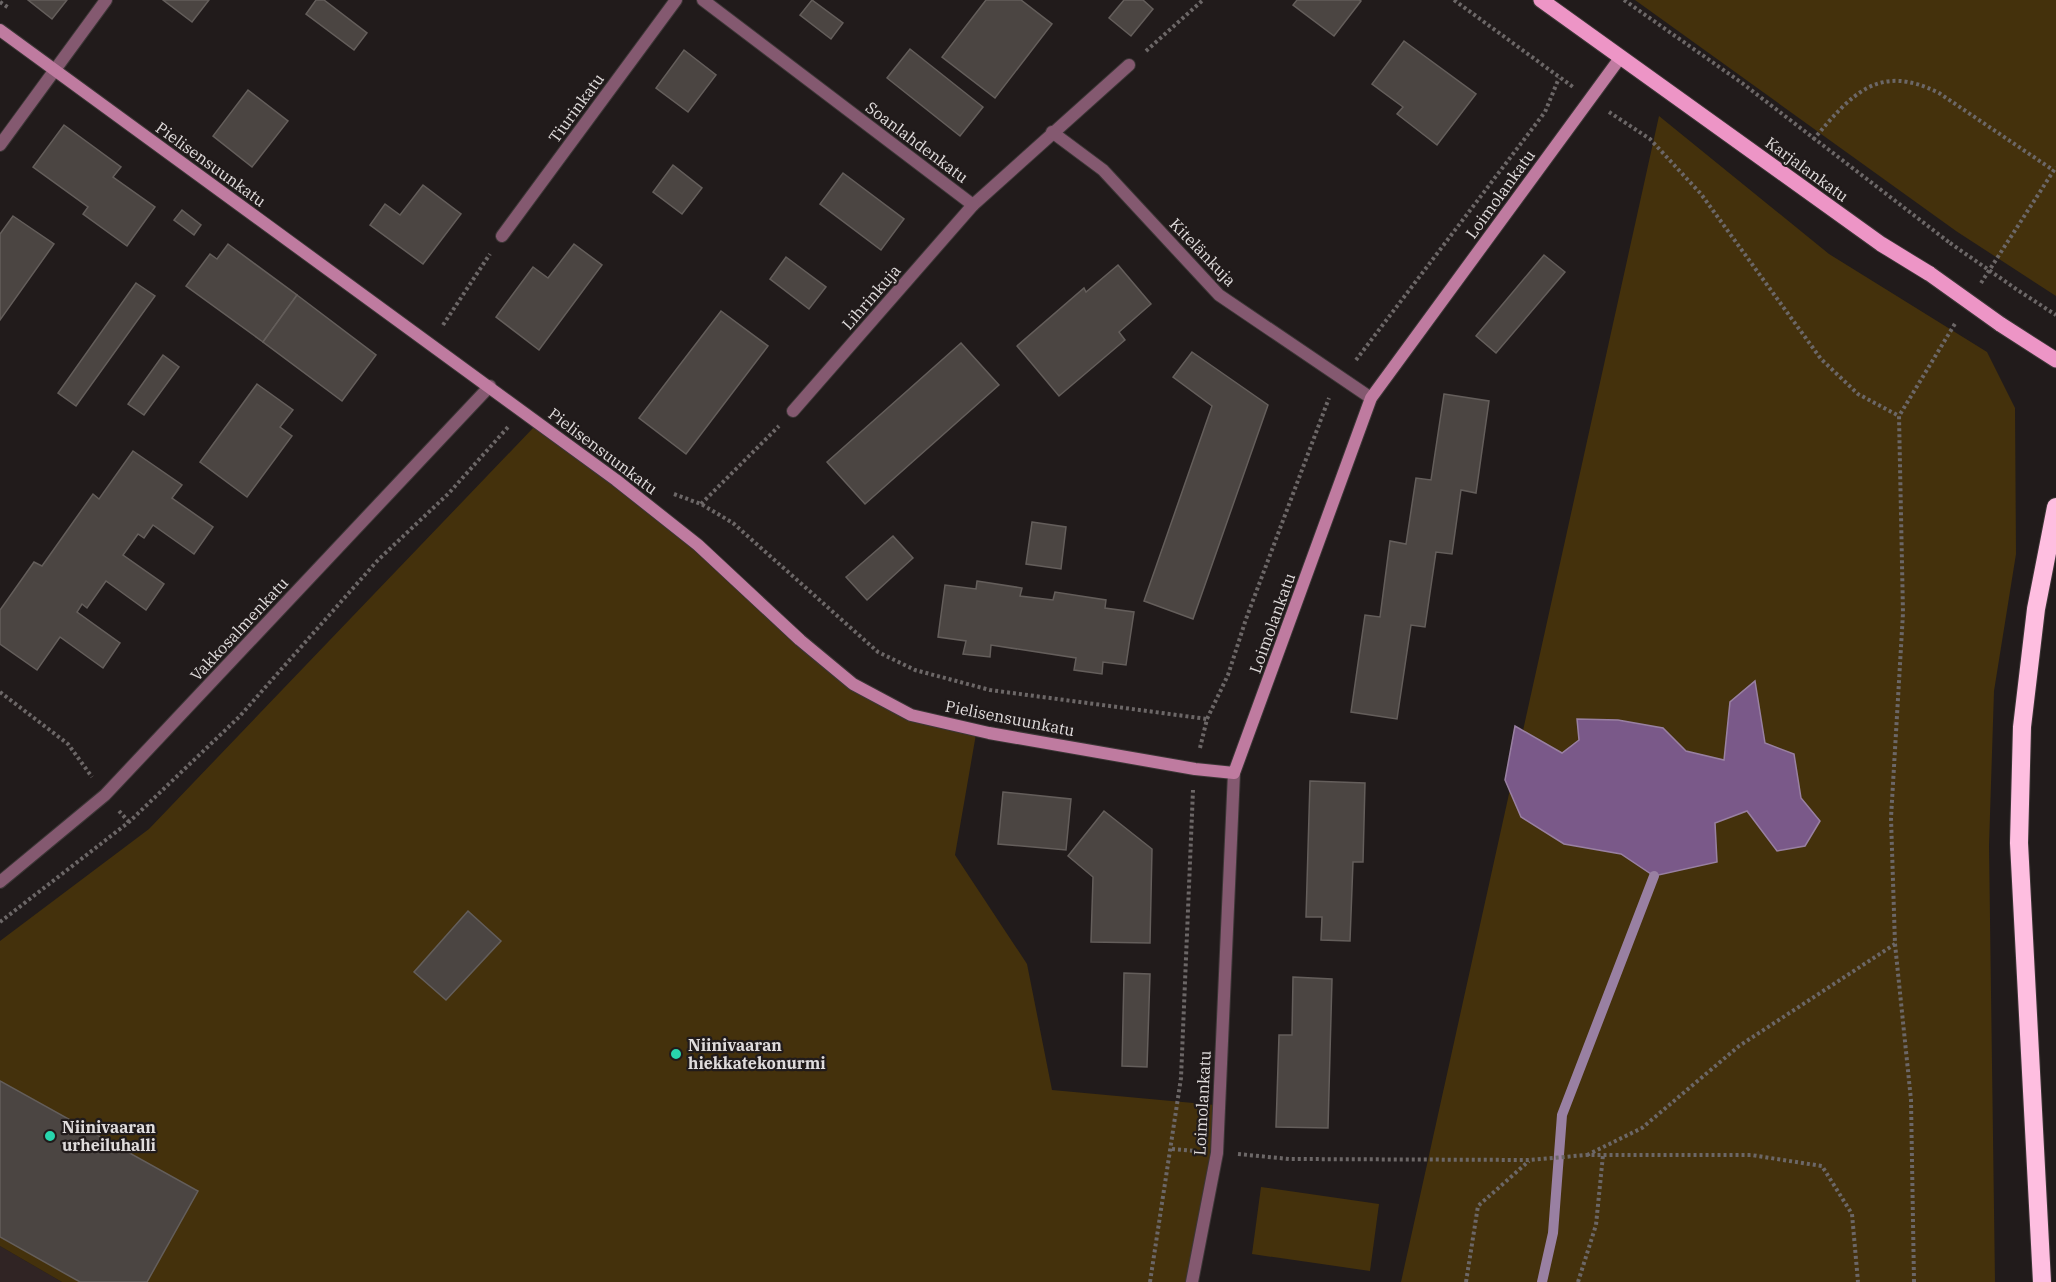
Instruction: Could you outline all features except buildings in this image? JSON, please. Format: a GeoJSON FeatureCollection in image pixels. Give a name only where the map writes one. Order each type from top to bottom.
{"type":"FeatureCollection","features":[{"type":"Feature","properties":{"kind":"highway"},"geometry":{"type":"LineString","coordinates":[[2042,1282],[2019,843],[2022,727],[2036,609],[2056,507]]}},
{"type":"Feature","properties":{"kind":"main road","name":"Karjalankatu"},"geometry":{"type":"LineString","coordinates":[[1541,0],[1881,244],[1930,274],[2000,324],[2056,360]]}},
{"type":"Feature","properties":{"kind":"street"},"geometry":{"type":"LineString","coordinates":[[0,145],[106,0]]}},
{"type":"Feature","properties":{"kind":"street","name":"Tiurinkatu"},"geometry":{"type":"LineString","coordinates":[[502,236],[676,0]]}},
{"type":"Feature","properties":{"kind":"street","name":"Soanlahdenkatu"},"geometry":{"type":"LineString","coordinates":[[703,0],[973,205],[1129,65]]}},
{"type":"Feature","properties":{"kind":"street","name":"Pielisensuunkatu"},"geometry":{"type":"LineString","coordinates":[[0,30],[490,386],[698,544],[800,640],[853,684],[911,715],[988,733],[1195,769],[1234,773]]}},
{"type":"Feature","properties":{"kind":"street","name":"Loimolankatu"},"geometry":{"type":"LineString","coordinates":[[1192,1282],[1217,1153],[1234,773],[1371,399],[1620,58]]}},
{"type":"Feature","properties":{"kind":"street","name":"Kitelänkuja"},"geometry":{"type":"LineString","coordinates":[[1052,132],[1104,170],[1219,296],[1371,399]]}},
{"type":"Feature","properties":{"kind":"street","name":"Lihrinkuja"},"geometry":{"type":"LineString","coordinates":[[794,411],[973,205]]}},
{"type":"Feature","properties":{"kind":"street","name":"Vakkosalmenkatu"},"geometry":{"type":"LineString","coordinates":[[0,882],[105,795],[490,386]]}},
{"type":"Feature","properties":{"kind":"path"},"geometry":{"type":"LineString","coordinates":[[1129,65],[1203,0]]}},
{"type":"Feature","properties":{"kind":"path"},"geometry":{"type":"LineString","coordinates":[[1454,0],[1589,99],[1650,139],[1701,194],[1821,360],[1858,394],[1899,416],[1903,613],[1891,818],[1895,944],[1911,1100],[1914,1282]]}},
{"type":"Feature","properties":{"kind":"path"},"geometry":{"type":"LineString","coordinates":[[1624,0],[1742,83],[1813,140],[1950,243],[2056,315]]}},
{"type":"Feature","properties":{"kind":"path"},"geometry":{"type":"LineString","coordinates":[[0,2],[17,14]]}},
{"type":"Feature","properties":{"kind":"path"},"geometry":{"type":"LineString","coordinates":[[1813,140],[1837,111],[1867,86],[1900,80],[1918,83],[1939,93],[2053,170]]}},
{"type":"Feature","properties":{"kind":"path"},"geometry":{"type":"LineString","coordinates":[[440,330],[502,236]]}},
{"type":"Feature","properties":{"kind":"path"},"geometry":{"type":"LineString","coordinates":[[0,922],[129,822],[239,717],[378,560],[449,493],[522,410]]}},
{"type":"Feature","properties":{"kind":"path"},"geometry":{"type":"LineString","coordinates":[[701,504],[794,411]]}},
{"type":"Feature","properties":{"kind":"path"},"geometry":{"type":"LineString","coordinates":[[669,491],[701,504],[733,523],[879,652],[915,670],[990,690],[1207,719]]}},
{"type":"Feature","properties":{"kind":"path"},"geometry":{"type":"LineString","coordinates":[[0,692],[68,744],[105,795],[129,822]]}},
{"type":"Feature","properties":{"kind":"path"},"geometry":{"type":"LineString","coordinates":[[1586,1155],[1642,1128],[1739,1046],[1895,944]]}},
{"type":"Feature","properties":{"kind":"path"},"geometry":{"type":"LineString","coordinates":[[1246,1155],[1288,1159],[1530,1160],[1586,1155],[1751,1155],[1822,1166],[1852,1214],[1858,1282]]}},
{"type":"Feature","properties":{"kind":"path"},"geometry":{"type":"LineString","coordinates":[[1578,1282],[1596,1225],[1603,1155]]}},
{"type":"Feature","properties":{"kind":"path"},"geometry":{"type":"LineString","coordinates":[[1466,1282],[1478,1206],[1530,1160]]}},
{"type":"Feature","properties":{"kind":"shaded area"},"geometry":{"type":"Polygon","coordinates":[[[1635,0],[2056,0],[2056,296],[1956,231],[1635,0]]]}},
{"type":"Feature","properties":{"kind":"shaded area"},"geometry":{"type":"Polygon","coordinates":[[[1659,116],[1829,254],[1987,352],[2015,408],[2016,554],[1994,691],[1989,846],[1995,1282],[1401,1282],[1659,116]]]}},
{"type":"Feature","properties":{"kind":"shaded area"},"geometry":{"type":"Polygon","coordinates":[[[534,427],[612,483],[696,550],[794,643],[853,690],[913,722],[976,734],[955,855],[1027,964],[1052,1090],[1215,1105],[1212,1158],[1187,1282],[62,1282],[0,1246],[0,941],[149,829],[534,427]]]}},
{"type":"Feature","properties":{"kind":"shaded area"},"geometry":{"type":"Polygon","coordinates":[[[1755,681],[1765,743],[1794,754],[1801,798],[1820,821],[1805,846],[1777,851],[1747,811],[1715,823],[1717,862],[1654,876],[1621,854],[1564,844],[1521,817],[1505,780],[1515,726],[1562,753],[1579,740],[1577,719],[1618,720],[1663,728],[1686,751],[1724,760],[1730,702],[1755,681]]]}},
{"type":"Feature","properties":{"kind":"shaded area"},"geometry":{"type":"Polygon","coordinates":[[[1261,1187],[1379,1204],[1370,1271],[1252,1254],[1261,1187]]]}},
{"type":"Feature","properties":{"kind":"shaded area"},"geometry":{"type":"Polygon","coordinates":[[[0,1246],[62,1282],[0,1282],[0,1246]]]}},
{"type":"Feature","properties":{"kind":"waterway"},"geometry":{"type":"LineString","coordinates":[[1542,1282],[1553,1233],[1562,1115],[1654,876]]}},
{"type":"Feature","properties":{"kind":"place","name":"Niinivaaran hiekkatekonurmi"},"geometry":{"type":"Point","coordinates":[676,1054]}},
{"type":"Feature","properties":{"kind":"place","name":"Niinivaaran urheiluhalli"},"geometry":{"type":"Point","coordinates":[50,1136]}}]}
